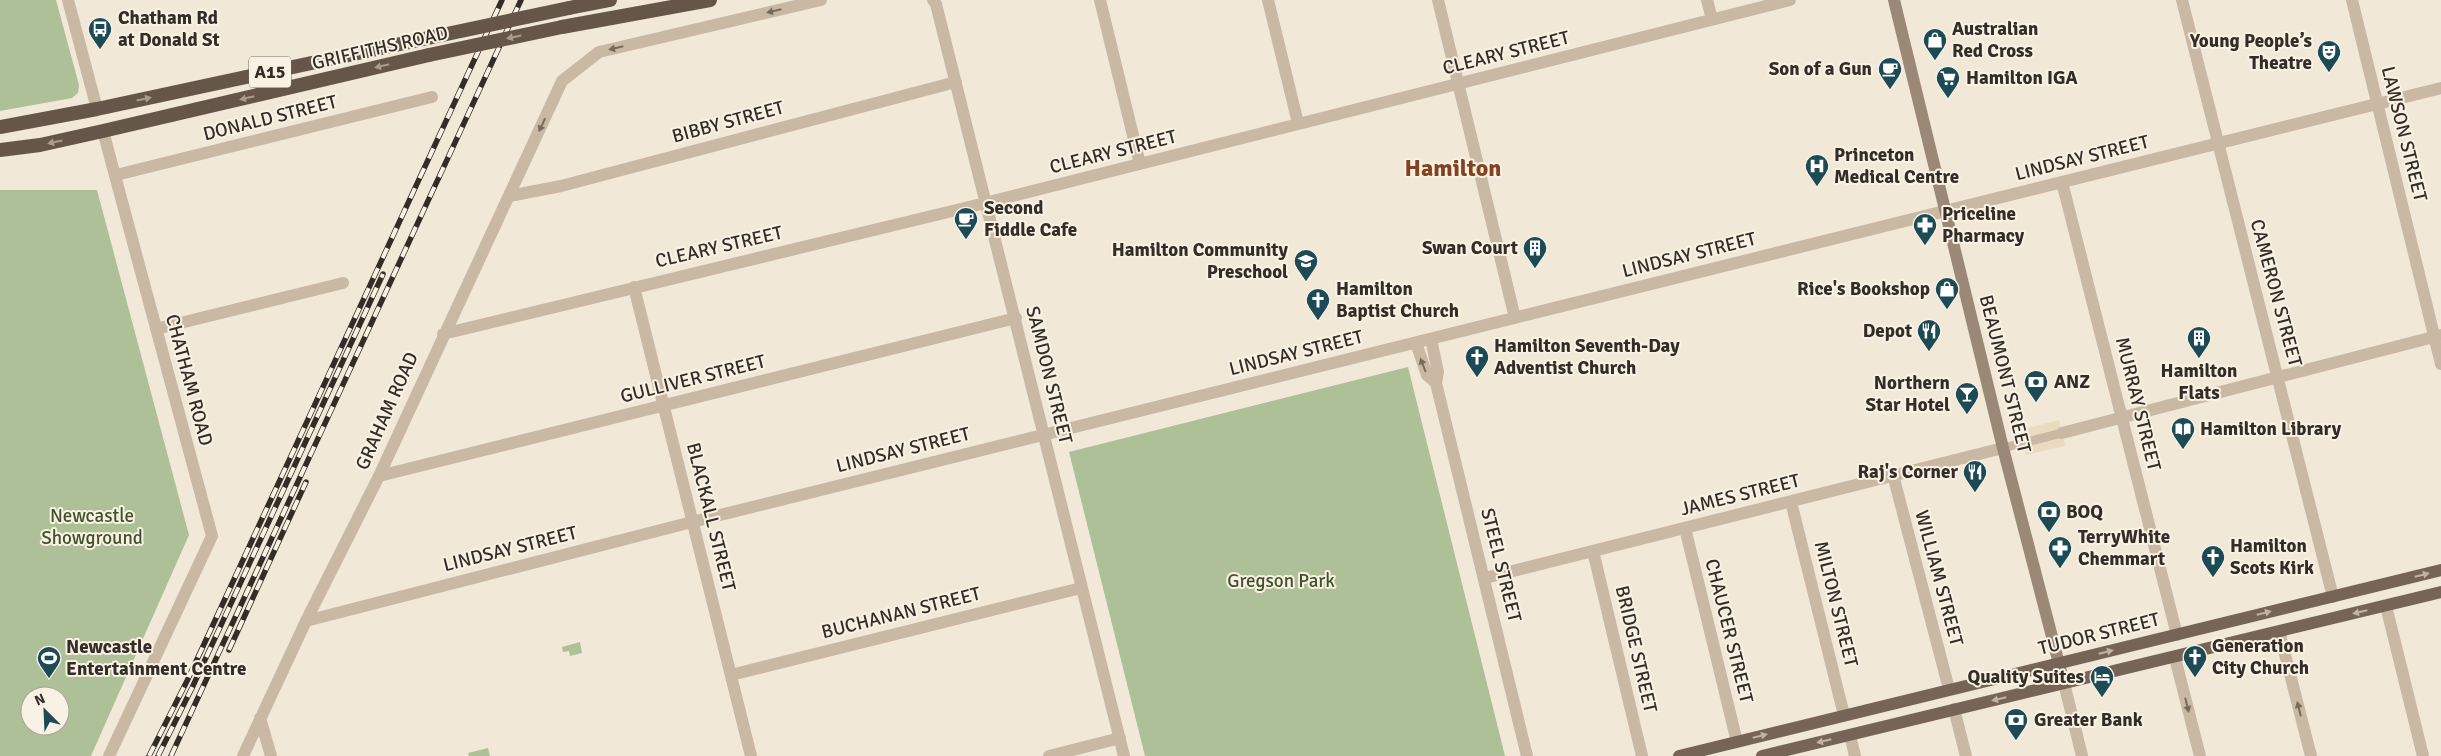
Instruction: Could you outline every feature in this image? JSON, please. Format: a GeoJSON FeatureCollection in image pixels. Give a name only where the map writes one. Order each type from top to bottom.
{"type":"FeatureCollection","features":[{"type":"Feature","properties":{"kind":"highway","name":"GRIFFITHS ROAD"},"geometry":{"type":"LineString","coordinates":[[0,127],[97,109],[610,0]]}},
{"type":"Feature","properties":{"kind":"highway","name":"GRIFFITHS ROAD"},"geometry":{"type":"LineString","coordinates":[[0,150],[40,145],[429,55],[562,27],[710,0]]}},
{"type":"Feature","properties":{"kind":"highway","name":"CHATHAM ROAD"},"geometry":{"type":"LineString","coordinates":[[97,109],[103,131]]}},
{"type":"Feature","properties":{"kind":"main road","name":"BEAUMONT STREET"},"geometry":{"type":"LineString","coordinates":[[1894,0],[2064,683]]}},
{"type":"Feature","properties":{"kind":"main road","name":"TUDOR STREET"},"geometry":{"type":"LineString","coordinates":[[1679,756],[2441,570]]}},
{"type":"Feature","properties":{"kind":"main road","name":"TUDOR STREET"},"geometry":{"type":"LineString","coordinates":[[1762,756],[2175,658],[2441,592]]}},
{"type":"Feature","properties":{"kind":"street","name":"CHATHAM ROAD"},"geometry":{"type":"LineString","coordinates":[[69,0],[97,109]]}},
{"type":"Feature","properties":{"kind":"street","name":"GRAHAM ROAD"},"geometry":{"type":"LineString","coordinates":[[243,756],[306,621],[379,476],[443,334],[562,81],[598,52],[821,0]]}},
{"type":"Feature","properties":{"kind":"street"},"geometry":{"type":"LineString","coordinates":[[1100,0],[1140,164]]}},
{"type":"Feature","properties":{"kind":"street"},"geometry":{"type":"LineString","coordinates":[[1268,0],[1298,124]]}},
{"type":"Feature","properties":{"kind":"street"},"geometry":{"type":"LineString","coordinates":[[1438,0],[1515,318]]}},
{"type":"Feature","properties":{"kind":"street"},"geometry":{"type":"LineString","coordinates":[[1707,0],[1712,20]]}},
{"type":"Feature","properties":{"kind":"street","name":"CLEARY STREET"},"geometry":{"type":"LineString","coordinates":[[443,334],[987,203],[1790,0]]}},
{"type":"Feature","properties":{"kind":"street","name":"CAMERON STREET"},"geometry":{"type":"LineString","coordinates":[[2182,0],[2333,597]]}},
{"type":"Feature","properties":{"kind":"street","name":"LAWSON STREET"},"geometry":{"type":"LineString","coordinates":[[2352,0],[2437,336],[2441,364]]}},
{"type":"Feature","properties":{"kind":"street","name":"SAMDON STREET"},"geometry":{"type":"LineString","coordinates":[[935,1],[1016,318],[1081,588],[1124,756]]}},
{"type":"Feature","properties":{"kind":"street","name":"BIBBY STREET"},"geometry":{"type":"LineString","coordinates":[[509,196],[561,186],[956,82]]}},
{"type":"Feature","properties":{"kind":"street","name":"LINDSAY STREET"},"geometry":{"type":"LineString","coordinates":[[306,621],[692,522],[2441,88]]}},
{"type":"Feature","properties":{"kind":"street","name":"DONALD STREET"},"geometry":{"type":"LineString","coordinates":[[116,175],[432,97]]}},
{"type":"Feature","properties":{"kind":"street","name":"CHATHAM ROAD"},"geometry":{"type":"LineString","coordinates":[[103,131],[212,536],[109,756]]}},
{"type":"Feature","properties":{"kind":"street","name":"MURRAY STREET"},"geometry":{"type":"LineString","coordinates":[[2062,182],[2177,635]]}},
{"type":"Feature","properties":{"kind":"street"},"geometry":{"type":"LineString","coordinates":[[156,330],[343,283]]}},
{"type":"Feature","properties":{"kind":"street","name":"BLACKALL STREET"},"geometry":{"type":"LineString","coordinates":[[634,287],[751,756]]}},
{"type":"Feature","properties":{"kind":"street","name":"GULLIVER STREET"},"geometry":{"type":"LineString","coordinates":[[379,476],[1016,318]]}},
{"type":"Feature","properties":{"kind":"street"},"geometry":{"type":"LineString","coordinates":[[2004,448],[2437,336]]}},
{"type":"Feature","properties":{"kind":"street","name":"STEEL STREET"},"geometry":{"type":"LineString","coordinates":[[1431,339],[1438,372],[1436,383],[1527,756]]}},
{"type":"Feature","properties":{"kind":"street","name":"STEEL STREET"},"geometry":{"type":"LineString","coordinates":[[1416,343],[1427,375],[1436,383]]}},
{"type":"Feature","properties":{"kind":"street","name":"JAMES STREET"},"geometry":{"type":"LineString","coordinates":[[1485,578],[2004,448]]}},
{"type":"Feature","properties":{"kind":"street","name":"WILLIAM STREET"},"geometry":{"type":"LineString","coordinates":[[1893,475],[1949,689]]}},
{"type":"Feature","properties":{"kind":"street","name":"MILTON STREET"},"geometry":{"type":"LineString","coordinates":[[1791,502],[1844,715]]}},
{"type":"Feature","properties":{"kind":"street","name":"CHAUCER STREET"},"geometry":{"type":"LineString","coordinates":[[1684,528],[1738,742]]}},
{"type":"Feature","properties":{"kind":"street","name":"BRIDGE STREET"},"geometry":{"type":"LineString","coordinates":[[1593,551],[1642,756]]}},
{"type":"Feature","properties":{"kind":"street","name":"BUCHANAN STREET"},"geometry":{"type":"LineString","coordinates":[[731,675],[1081,588]]}},
{"type":"Feature","properties":{"kind":"street"},"geometry":{"type":"LineString","coordinates":[[2386,606],[2423,756]]}},
{"type":"Feature","properties":{"kind":"street"},"geometry":{"type":"LineString","coordinates":[[2279,631],[2311,756]]}},
{"type":"Feature","properties":{"kind":"street"},"geometry":{"type":"LineString","coordinates":[[2175,658],[2200,756]]}},
{"type":"Feature","properties":{"kind":"street","name":"BEAUMONT STREET"},"geometry":{"type":"LineString","coordinates":[[2064,683],[2082,756]]}},
{"type":"Feature","properties":{"kind":"street"},"geometry":{"type":"LineString","coordinates":[[1954,709],[1966,756]]}},
{"type":"Feature","properties":{"kind":"street"},"geometry":{"type":"LineString","coordinates":[[260,718],[271,756]]}},
{"type":"Feature","properties":{"kind":"street"},"geometry":{"type":"LineString","coordinates":[[1850,735],[1855,756]]}},
{"type":"Feature","properties":{"kind":"street"},"geometry":{"type":"LineString","coordinates":[[1049,756],[1120,738]]}},
{"type":"Feature","properties":{"kind":"green space"},"geometry":{"type":"Polygon","coordinates":[[[0,0],[56,0],[79,85],[78,93],[72,98],[0,111],[0,0]]]}},
{"type":"Feature","properties":{"kind":"green space","name":"Newcastle Showground"},"geometry":{"type":"Polygon","coordinates":[[[0,190],[97,190],[189,535],[91,756],[0,756],[0,190]]]}},
{"type":"Feature","properties":{"kind":"green space","name":"Gregson Park"},"geometry":{"type":"Polygon","coordinates":[[[1408,367],[1505,756],[1145,756],[1069,452],[1408,367]]]}},
{"type":"Feature","properties":{"kind":"green space"},"geometry":{"type":"Polygon","coordinates":[[[580,642],[582,653],[570,656],[569,651],[563,652],[562,647],[580,642]]]}},
{"type":"Feature","properties":{"kind":"green space"},"geometry":{"type":"Polygon","coordinates":[[[488,748],[490,756],[469,756],[468,753],[488,748]]]}},
{"type":"Feature","properties":{"kind":"shaded area"},"geometry":{"type":"Polygon","coordinates":[[[2059,420],[2065,446],[2026,455],[2020,430],[2059,420]]]}},
{"type":"Feature","properties":{"kind":"railway"},"geometry":{"type":"LineString","coordinates":[[149,756],[187,681],[502,0]]}},
{"type":"Feature","properties":{"kind":"railway"},"geometry":{"type":"LineString","coordinates":[[171,756],[521,0]]}},
{"type":"Feature","properties":{"kind":"railway"},"geometry":{"type":"LineString","coordinates":[[158,756],[192,688],[383,274]]}},
{"type":"Feature","properties":{"kind":"railway"},"geometry":{"type":"LineString","coordinates":[[229,650],[306,482]]}},
{"type":"Feature","properties":{"kind":"place","name":"Chatham Rd at Donald St"},"geometry":{"type":"Point","coordinates":[100,50]}},
{"type":"Feature","properties":{"kind":"place","name":"Australian Red Cross"},"geometry":{"type":"Point","coordinates":[1935,61]}},
{"type":"Feature","properties":{"kind":"place","name":"Young People’s Theatre"},"geometry":{"type":"Point","coordinates":[2329,73]}},
{"type":"Feature","properties":{"kind":"place","name":"Son of a Gun"},"geometry":{"type":"Point","coordinates":[1890,90]}},
{"type":"Feature","properties":{"kind":"place","name":"Hamilton IGA"},"geometry":{"type":"Point","coordinates":[1948,99]}},
{"type":"Feature","properties":{"kind":"place","name":"Princeton Medical Centre"},"geometry":{"type":"Point","coordinates":[1817,187]}},
{"type":"Feature","properties":{"kind":"place","name":"Second Fiddle Cafe"},"geometry":{"type":"Point","coordinates":[966,240]}},
{"type":"Feature","properties":{"kind":"place","name":"Priceline Pharmacy"},"geometry":{"type":"Point","coordinates":[1925,246]}},
{"type":"Feature","properties":{"kind":"place","name":"Swan Court"},"geometry":{"type":"Point","coordinates":[1535,269]}},
{"type":"Feature","properties":{"kind":"place","name":"Hamilton Community Preschool"},"geometry":{"type":"Point","coordinates":[1306,282]}},
{"type":"Feature","properties":{"kind":"place","name":"Rice's Bookshop"},"geometry":{"type":"Point","coordinates":[1947,310]}},
{"type":"Feature","properties":{"kind":"place","name":"Hamilton Baptist Church"},"geometry":{"type":"Point","coordinates":[1318,321]}},
{"type":"Feature","properties":{"kind":"place","name":"Depot"},"geometry":{"type":"Point","coordinates":[1929,352]}},
{"type":"Feature","properties":{"kind":"place","name":"Hamilton Flats"},"geometry":{"type":"Point","coordinates":[2199,359]}},
{"type":"Feature","properties":{"kind":"place","name":"Hamilton Seventh-Day Adventist Church"},"geometry":{"type":"Point","coordinates":[1477,378]}},
{"type":"Feature","properties":{"kind":"place","name":"ANZ"},"geometry":{"type":"Point","coordinates":[2036,403]}},
{"type":"Feature","properties":{"kind":"place","name":"Northern Star Hotel"},"geometry":{"type":"Point","coordinates":[1967,415]}},
{"type":"Feature","properties":{"kind":"place","name":"Hamilton Library"},"geometry":{"type":"Point","coordinates":[2183,450]}},
{"type":"Feature","properties":{"kind":"place","name":"Raj's Corner"},"geometry":{"type":"Point","coordinates":[1975,493]}},
{"type":"Feature","properties":{"kind":"place","name":"BOQ"},"geometry":{"type":"Point","coordinates":[2049,533]}},
{"type":"Feature","properties":{"kind":"place","name":"TerryWhite Chemmart"},"geometry":{"type":"Point","coordinates":[2060,569]}},
{"type":"Feature","properties":{"kind":"place","name":"Hamilton Scots Kirk"},"geometry":{"type":"Point","coordinates":[2213,578]}},
{"type":"Feature","properties":{"kind":"place","name":"Generation City Church"},"geometry":{"type":"Point","coordinates":[2195,678]}},
{"type":"Feature","properties":{"kind":"place","name":"Newcastle Entertainment Centre"},"geometry":{"type":"Point","coordinates":[49,679]}},
{"type":"Feature","properties":{"kind":"place","name":"Quality Suites"},"geometry":{"type":"Point","coordinates":[2102,698]}},
{"type":"Feature","properties":{"kind":"place","name":"Greater Bank"},"geometry":{"type":"Point","coordinates":[2016,741]}},
{"type":"Feature","properties":{"kind":"district","name":"Hamilton"},"geometry":{"type":"Point","coordinates":[1453,168]}}]}
